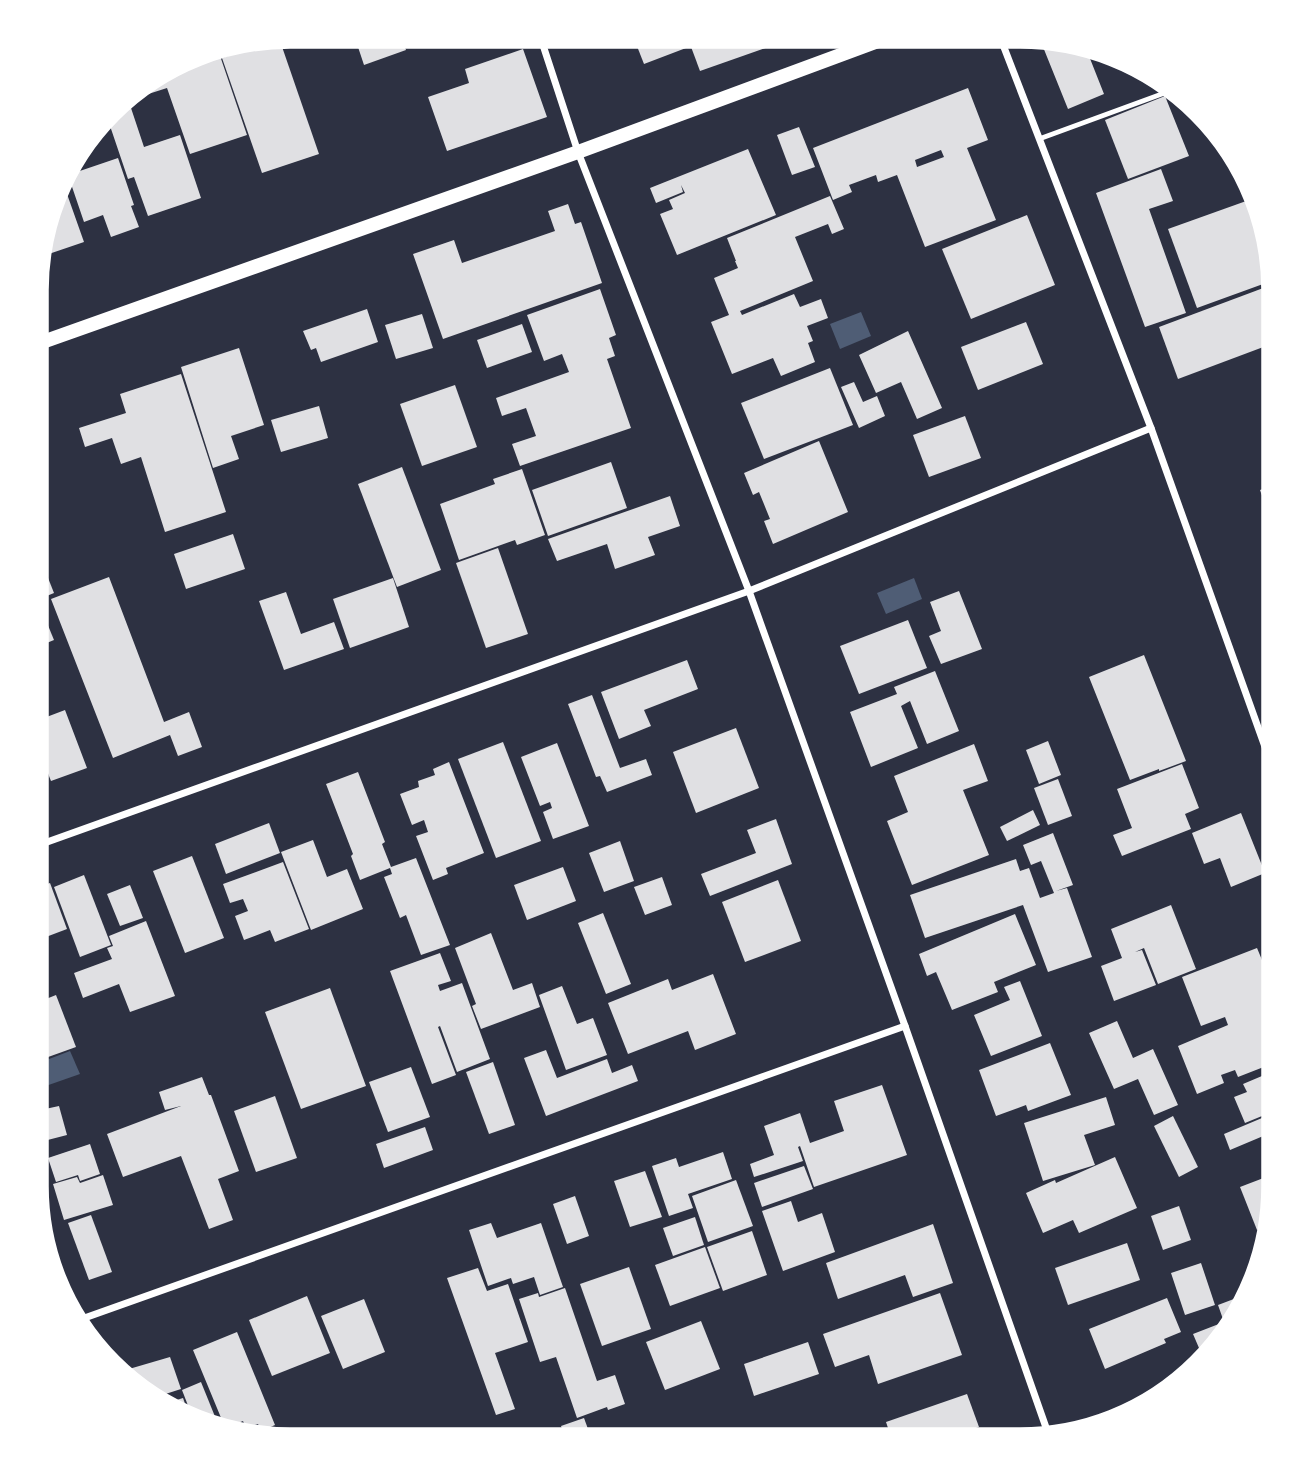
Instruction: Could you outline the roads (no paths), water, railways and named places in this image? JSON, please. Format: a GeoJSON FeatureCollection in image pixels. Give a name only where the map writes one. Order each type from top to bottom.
{"type":"FeatureCollection","features":[{"type":"Feature","properties":{"kind":"main road"},"geometry":{"type":"LineString","coordinates":[[47,340],[578,152],[862,47]]}},
{"type":"Feature","properties":{"kind":"street"},"geometry":{"type":"LineString","coordinates":[[544,47],[578,152],[749,591],[1046,1427]]}},
{"type":"Feature","properties":{"kind":"street"},"geometry":{"type":"LineString","coordinates":[[1004,47],[1151,428],[1262,736]]}},
{"type":"Feature","properties":{"kind":"street"},"geometry":{"type":"LineString","coordinates":[[48,842],[749,591],[1151,428]]}},
{"type":"Feature","properties":{"kind":"street"},"geometry":{"type":"LineString","coordinates":[[86,1317],[905,1026]]}},
{"type":"Feature","properties":{"kind":"lane"},"geometry":{"type":"LineString","coordinates":[[1039,139],[1162,93]]}},
{"type":"Feature","properties":{"kind":"water"},"geometry":{"type":"Polygon","coordinates":[[[861,312],[871,336],[840,349],[830,324],[861,312]]]}},
{"type":"Feature","properties":{"kind":"water"},"geometry":{"type":"Polygon","coordinates":[[[914,578],[922,599],[886,614],[877,593],[914,578]]]}},
{"type":"Feature","properties":{"kind":"water"},"geometry":{"type":"Polygon","coordinates":[[[70,1051],[80,1074],[48,1085],[48,1059],[70,1051]]]}}]}
